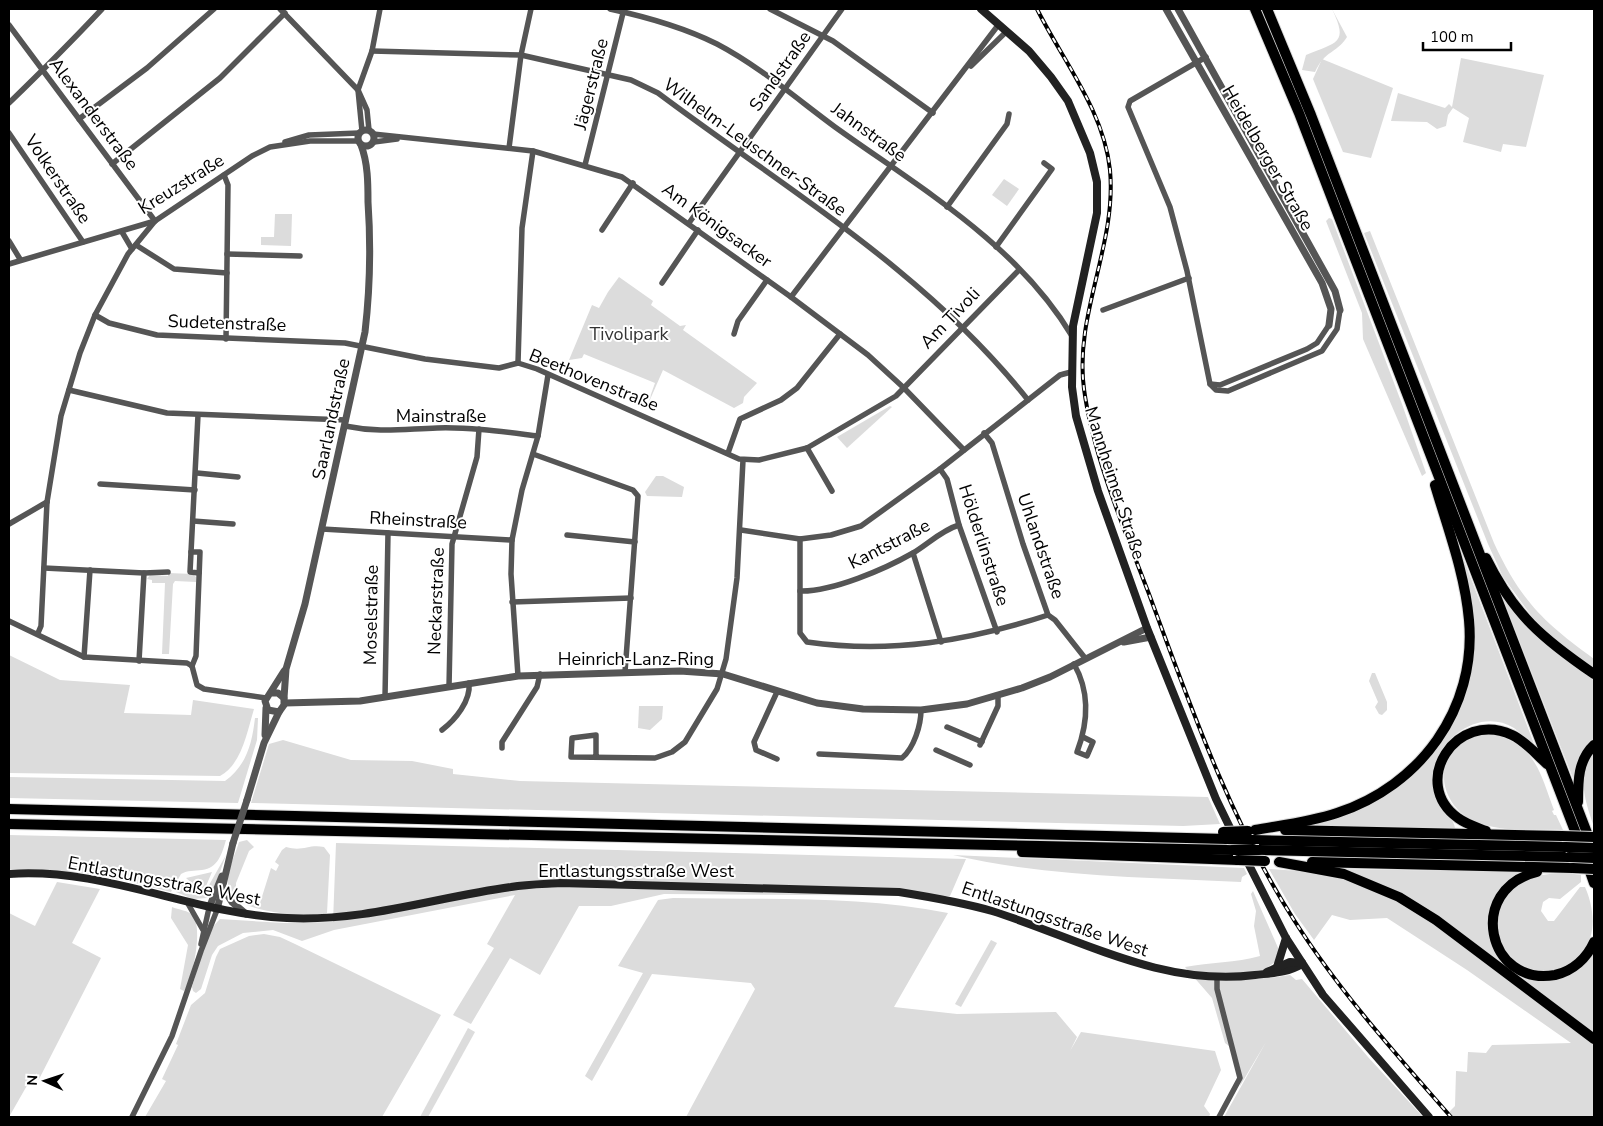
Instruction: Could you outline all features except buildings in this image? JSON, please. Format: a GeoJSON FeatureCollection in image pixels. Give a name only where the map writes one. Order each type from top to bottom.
{"type":"FeatureCollection","features":[{"type":"Feature","properties":{"kind":"highway"},"geometry":{"type":"LineString","coordinates":[[1255,9],[1299,113],[1594,883]]}},
{"type":"Feature","properties":{"kind":"highway"},"geometry":{"type":"LineString","coordinates":[[9,824],[974,845],[1236,847],[1259,850],[1568,852],[1594,850],[1460,507],[1311,115],[1267,9]]}},
{"type":"Feature","properties":{"kind":"highway"},"geometry":{"type":"LineString","coordinates":[[1252,834],[1338,813],[1384,792],[1411,771],[1428,753],[1443,733],[1454,712],[1466,672],[1469,623],[1462,577],[1426,445]]}},
{"type":"Feature","properties":{"kind":"highway"},"geometry":{"type":"LineString","coordinates":[[1460,507],[1494,573],[1517,609],[1544,637],[1594,674]]}},
{"type":"Feature","properties":{"kind":"highway"},"geometry":{"type":"LineString","coordinates":[[1496,834],[1458,819],[1442,798],[1438,775],[1440,765],[1449,747],[1458,739],[1475,731],[1497,730],[1514,736],[1549,765]]}},
{"type":"Feature","properties":{"kind":"highway"},"geometry":{"type":"LineString","coordinates":[[1578,809],[1579,774],[1586,754],[1594,744]]}},
{"type":"Feature","properties":{"kind":"highway"},"geometry":{"type":"LineString","coordinates":[[9,809],[1138,836],[1496,834],[1594,837]]}},
{"type":"Feature","properties":{"kind":"highway"},"geometry":{"type":"LineString","coordinates":[[1252,834],[1568,852],[1594,858]]}},
{"type":"Feature","properties":{"kind":"highway"},"geometry":{"type":"LineString","coordinates":[[974,845],[1002,851],[1055,854],[1279,862],[1594,869]]}},
{"type":"Feature","properties":{"kind":"highway"},"geometry":{"type":"LineString","coordinates":[[1279,862],[1344,874],[1400,897],[1436,920],[1594,1040]]}},
{"type":"Feature","properties":{"kind":"highway"},"geometry":{"type":"LineString","coordinates":[[1558,868],[1527,874],[1515,880],[1505,889],[1498,900],[1492,919],[1497,945],[1514,966],[1532,974],[1545,976],[1565,972],[1576,966],[1585,958],[1594,942]]}},
{"type":"Feature","properties":{"kind":"main road","name":"Mannheimer Straße"},"geometry":{"type":"LineString","coordinates":[[981,9],[1007,31],[1045,69],[1068,101],[1085,139],[1094,168],[1098,197],[1096,226],[1078,298],[1072,336],[1071,372],[1073,402],[1084,447],[1147,628],[1216,799],[1236,847],[1302,964],[1334,1008],[1429,1117]]}},
{"type":"Feature","properties":{"kind":"main road","name":"Mannheimer Straße"},"geometry":{"type":"LineString","coordinates":[[986,9],[999,24]]}},
{"type":"Feature","properties":{"kind":"main road","name":"Entlastungsstraße West"},"geometry":{"type":"LineString","coordinates":[[9,874],[78,877],[213,909],[246,915],[290,918],[375,914],[512,887],[560,883],[882,891],[953,900],[1141,965],[1173,973],[1217,978],[1289,971],[1302,964]]}},
{"type":"Feature","properties":{"kind":"main road"},"geometry":{"type":"LineString","coordinates":[[1277,967],[1286,938]]}},
{"type":"Feature","properties":{"kind":"main road","name":"Entlastungsstraße West"},"geometry":{"type":"LineString","coordinates":[[1258,975],[1290,962],[1302,964]]}},
{"type":"Feature","properties":{"kind":"street"},"geometry":{"type":"LineString","coordinates":[[9,103],[42,69],[60,54],[102,9]]}},
{"type":"Feature","properties":{"kind":"street"},"geometry":{"type":"LineString","coordinates":[[79,119],[147,68],[214,9]]}},
{"type":"Feature","properties":{"kind":"street"},"geometry":{"type":"LineString","coordinates":[[358,90],[372,52],[380,9]]}},
{"type":"Feature","properties":{"kind":"street"},"geometry":{"type":"LineString","coordinates":[[509,148],[521,55],[531,9]]}},
{"type":"Feature","properties":{"kind":"street","name":"Jahnstraße"},"geometry":{"type":"LineString","coordinates":[[610,9],[624,10],[656,19],[718,45],[785,90],[947,207],[996,247],[1048,300],[1072,336]]}},
{"type":"Feature","properties":{"kind":"street"},"geometry":{"type":"LineString","coordinates":[[770,9],[824,36],[876,71],[933,114]]}},
{"type":"Feature","properties":{"kind":"street","name":"Sandstraße"},"geometry":{"type":"LineString","coordinates":[[689,223],[842,9]]}},
{"type":"Feature","properties":{"kind":"street","name":"Heidelberger Straße"},"geometry":{"type":"LineString","coordinates":[[1166,9],[1322,284],[1331,309],[1329,325]]}},
{"type":"Feature","properties":{"kind":"street","name":"Heidelberger Straße"},"geometry":{"type":"LineString","coordinates":[[1178,9],[1335,292],[1340,310]]}},
{"type":"Feature","properties":{"kind":"street","name":"Jägerstraße"},"geometry":{"type":"LineString","coordinates":[[585,166],[624,10]]}},
{"type":"Feature","properties":{"kind":"street"},"geometry":{"type":"LineString","coordinates":[[112,164],[220,78],[282,11],[358,90],[367,110],[364,136],[372,144]]}},
{"type":"Feature","properties":{"kind":"street"},"geometry":{"type":"LineString","coordinates":[[791,297],[890,166],[933,114],[999,24]]}},
{"type":"Feature","properties":{"kind":"street","name":"Alexanderstraße"},"geometry":{"type":"LineString","coordinates":[[9,25],[154,221]]}},
{"type":"Feature","properties":{"kind":"street"},"geometry":{"type":"LineString","coordinates":[[966,70],[1007,31]]}},
{"type":"Feature","properties":{"kind":"street","name":"Wilhelm-Leuschner-Straße"},"geometry":{"type":"LineString","coordinates":[[372,52],[521,55],[631,80],[658,92],[903,274],[962,326],[995,359],[1028,400]]}},
{"type":"Feature","properties":{"kind":"street"},"geometry":{"type":"LineString","coordinates":[[1206,57],[1130,101],[1128,107],[1154,163],[1170,207],[1188,278],[1210,384],[1216,390],[1228,391],[1318,355],[1334,336],[1339,322],[1340,310]]}},
{"type":"Feature","properties":{"kind":"street"},"geometry":{"type":"LineString","coordinates":[[947,207],[1007,124],[1009,114]]}},
{"type":"Feature","properties":{"kind":"street","name":"Volkerstraße"},"geometry":{"type":"LineString","coordinates":[[9,133],[83,242]]}},
{"type":"Feature","properties":{"kind":"street","name":"Kreuzstraße"},"geometry":{"type":"LineString","coordinates":[[9,264],[20,259],[133,229],[154,221],[252,156],[292,138],[309,135],[364,136]]}},
{"type":"Feature","properties":{"kind":"street","name":"Am Königsacker"},"geometry":{"type":"LineString","coordinates":[[364,136],[420,138],[532,151],[611,173],[633,183],[868,355],[904,388],[964,450]]}},
{"type":"Feature","properties":{"kind":"street","name":"Saarlandstraße"},"geometry":{"type":"LineString","coordinates":[[364,136],[372,144],[366,171]]}},
{"type":"Feature","properties":{"kind":"street","name":"Saarlandstraße"},"geometry":{"type":"LineString","coordinates":[[284,700],[286,669],[305,604],[362,347],[370,285],[364,136]]}},
{"type":"Feature","properties":{"kind":"street","name":"Am Königsacker"},"geometry":{"type":"LineString","coordinates":[[372,144],[399,138]]}},
{"type":"Feature","properties":{"kind":"street"},"geometry":{"type":"LineString","coordinates":[[518,363],[522,228],[532,151]]}},
{"type":"Feature","properties":{"kind":"street"},"geometry":{"type":"LineString","coordinates":[[996,247],[1052,169],[1044,163]]}},
{"type":"Feature","properties":{"kind":"street"},"geometry":{"type":"LineString","coordinates":[[224,175],[228,185],[226,339]]}},
{"type":"Feature","properties":{"kind":"street"},"geometry":{"type":"LineString","coordinates":[[602,230],[633,183]]}},
{"type":"Feature","properties":{"kind":"street"},"geometry":{"type":"LineString","coordinates":[[38,633],[48,502],[56,438],[69,390],[94,316],[134,247],[154,221]]}},
{"type":"Feature","properties":{"kind":"street"},"geometry":{"type":"LineString","coordinates":[[133,229],[134,247]]}},
{"type":"Feature","properties":{"kind":"street"},"geometry":{"type":"LineString","coordinates":[[662,283],[698,230]]}},
{"type":"Feature","properties":{"kind":"street"},"geometry":{"type":"LineString","coordinates":[[122,232],[134,247],[174,269],[227,273]]}},
{"type":"Feature","properties":{"kind":"street"},"geometry":{"type":"LineString","coordinates":[[9,241],[20,259]]}},
{"type":"Feature","properties":{"kind":"street"},"geometry":{"type":"LineString","coordinates":[[227,254],[300,256]]}},
{"type":"Feature","properties":{"kind":"street","name":"Am Tivoli"},"geometry":{"type":"LineString","coordinates":[[904,388],[962,326],[1019,270]]}},
{"type":"Feature","properties":{"kind":"street"},"geometry":{"type":"LineString","coordinates":[[1103,310],[1188,278]]}},
{"type":"Feature","properties":{"kind":"street"},"geometry":{"type":"LineString","coordinates":[[734,334],[738,320],[767,280]]}},
{"type":"Feature","properties":{"kind":"street","name":"Sudetenstraße"},"geometry":{"type":"LineString","coordinates":[[94,316],[109,323],[157,336],[327,342],[362,347]]}},
{"type":"Feature","properties":{"kind":"street"},"geometry":{"type":"LineString","coordinates":[[1210,384],[1220,385],[1307,349],[1317,343],[1329,325]]}},
{"type":"Feature","properties":{"kind":"street"},"geometry":{"type":"LineString","coordinates":[[728,453],[740,420],[781,400],[797,388],[840,334]]}},
{"type":"Feature","properties":{"kind":"street","name":"Beethovenstraße"},"geometry":{"type":"LineString","coordinates":[[362,347],[426,359],[498,368],[518,363],[743,460],[769,458],[807,448],[854,422],[896,396],[904,388]]}},
{"type":"Feature","properties":{"kind":"street"},"geometry":{"type":"LineString","coordinates":[[741,530],[800,539],[831,535],[861,526],[964,450],[1060,375],[1071,372]]}},
{"type":"Feature","properties":{"kind":"street"},"geometry":{"type":"LineString","coordinates":[[518,676],[512,602],[512,540],[522,490],[538,436],[548,375]]}},
{"type":"Feature","properties":{"kind":"street","name":"Mainstraße"},"geometry":{"type":"LineString","coordinates":[[69,390],[144,410],[198,415],[345,423],[383,432],[438,428],[479,429],[538,436]]}},
{"type":"Feature","properties":{"kind":"street"},"geometry":{"type":"LineString","coordinates":[[132,1117],[157,1072],[172,1036],[264,743],[284,700],[278,693],[268,696],[204,689],[197,685],[192,666],[196,656],[199,573],[190,572],[196,490],[198,415]]}},
{"type":"Feature","properties":{"kind":"street","name":"Neckarstraße"},"geometry":{"type":"LineString","coordinates":[[449,687],[452,544],[477,457],[479,429]]}},
{"type":"Feature","properties":{"kind":"street","name":"Uhlandstraße"},"geometry":{"type":"LineString","coordinates":[[984,433],[992,443],[1023,544],[1048,615],[1055,620],[1085,658]]}},
{"type":"Feature","properties":{"kind":"street"},"geometry":{"type":"LineString","coordinates":[[807,448],[832,491]]}},
{"type":"Feature","properties":{"kind":"street"},"geometry":{"type":"LineString","coordinates":[[533,454],[633,490],[638,496],[625,672]]}},
{"type":"Feature","properties":{"kind":"street"},"geometry":{"type":"LineString","coordinates":[[596,757],[596,736],[572,738],[571,756],[596,757],[654,758],[672,752],[685,742],[717,689],[723,674],[735,596],[741,530],[743,460]]}},
{"type":"Feature","properties":{"kind":"street","name":"Hölderlinstraße"},"geometry":{"type":"LineString","coordinates":[[940,468],[947,479],[959,525],[997,632]]}},
{"type":"Feature","properties":{"kind":"street"},"geometry":{"type":"LineString","coordinates":[[196,473],[238,477]]}},
{"type":"Feature","properties":{"kind":"street"},"geometry":{"type":"LineString","coordinates":[[100,484],[196,490]]}},
{"type":"Feature","properties":{"kind":"street"},"geometry":{"type":"LineString","coordinates":[[9,524],[48,502]]}},
{"type":"Feature","properties":{"kind":"street"},"geometry":{"type":"LineString","coordinates":[[193,521],[232,524]]}},
{"type":"Feature","properties":{"kind":"street","name":"Kantstraße"},"geometry":{"type":"LineString","coordinates":[[800,591],[849,581],[913,553],[959,525]]}},
{"type":"Feature","properties":{"kind":"street","name":"Rheinstraße"},"geometry":{"type":"LineString","coordinates":[[322,529],[512,540]]}},
{"type":"Feature","properties":{"kind":"street","name":"Moselstraße"},"geometry":{"type":"LineString","coordinates":[[384,698],[388,533]]}},
{"type":"Feature","properties":{"kind":"street"},"geometry":{"type":"LineString","coordinates":[[567,535],[635,542]]}},
{"type":"Feature","properties":{"kind":"street"},"geometry":{"type":"LineString","coordinates":[[800,539],[800,633],[807,642],[877,648],[941,642],[997,632],[1048,615]]}},
{"type":"Feature","properties":{"kind":"street"},"geometry":{"type":"LineString","coordinates":[[913,553],[941,642]]}},
{"type":"Feature","properties":{"kind":"street"},"geometry":{"type":"LineString","coordinates":[[44,568],[144,573],[168,572]]}},
{"type":"Feature","properties":{"kind":"street"},"geometry":{"type":"LineString","coordinates":[[84,657],[90,570]]}},
{"type":"Feature","properties":{"kind":"street"},"geometry":{"type":"LineString","coordinates":[[140,661],[144,573]]}},
{"type":"Feature","properties":{"kind":"street"},"geometry":{"type":"LineString","coordinates":[[512,602],[630,598]]}},
{"type":"Feature","properties":{"kind":"street"},"geometry":{"type":"LineString","coordinates":[[9,621],[38,633],[84,657],[186,663],[192,666]]}},
{"type":"Feature","properties":{"kind":"street","name":"Heinrich-Lanz-Ring"},"geometry":{"type":"LineString","coordinates":[[284,700],[357,701],[540,674],[690,671],[723,674],[776,692],[840,707],[921,710],[952,706],[998,696],[1043,680],[1147,628]]}},
{"type":"Feature","properties":{"kind":"street","name":"Heinrich-Lanz-Ring"},"geometry":{"type":"LineString","coordinates":[[1121,642],[1151,637]]}},
{"type":"Feature","properties":{"kind":"street"},"geometry":{"type":"LineString","coordinates":[[1074,664],[1080,674],[1086,704],[1083,737]]}},
{"type":"Feature","properties":{"kind":"street","name":"Saarlandstraße"},"geometry":{"type":"LineString","coordinates":[[268,696],[286,669]]}},
{"type":"Feature","properties":{"kind":"street"},"geometry":{"type":"LineString","coordinates":[[502,748],[502,742],[537,687],[540,674]]}},
{"type":"Feature","properties":{"kind":"street"},"geometry":{"type":"LineString","coordinates":[[442,730],[452,722],[468,697],[469,683]]}},
{"type":"Feature","properties":{"kind":"street"},"geometry":{"type":"LineString","coordinates":[[776,692],[754,742],[756,750],[777,759]]}},
{"type":"Feature","properties":{"kind":"street"},"geometry":{"type":"LineString","coordinates":[[264,743],[268,696]]}},
{"type":"Feature","properties":{"kind":"street"},"geometry":{"type":"LineString","coordinates":[[947,727],[981,744],[998,706],[998,696]]}},
{"type":"Feature","properties":{"kind":"street"},"geometry":{"type":"LineString","coordinates":[[266,708],[272,712],[279,712]]}},
{"type":"Feature","properties":{"kind":"street"},"geometry":{"type":"LineString","coordinates":[[819,754],[902,758],[906,754],[921,724],[921,710]]}},
{"type":"Feature","properties":{"kind":"street"},"geometry":{"type":"LineString","coordinates":[[936,750],[970,765]]}},
{"type":"Feature","properties":{"kind":"street"},"geometry":{"type":"LineString","coordinates":[[200,951],[203,930],[223,888],[226,869]]}},
{"type":"Feature","properties":{"kind":"street"},"geometry":{"type":"LineString","coordinates":[[223,888],[232,902],[246,915]]}},
{"type":"Feature","properties":{"kind":"street"},"geometry":{"type":"LineString","coordinates":[[187,902],[203,930]]}},
{"type":"Feature","properties":{"kind":"street"},"geometry":{"type":"LineString","coordinates":[[1217,978],[1240,1078],[1219,1117]]}},
{"type":"Feature","properties":{"kind":"green space"},"geometry":{"type":"Polygon","coordinates":[[[1332,9],[1347,37],[1339,47],[1323,60],[1315,72],[1302,70],[1306,55],[1332,44],[1339,36],[1337,20],[1332,9]]]}},
{"type":"Feature","properties":{"kind":"green space"},"geometry":{"type":"Polygon","coordinates":[[[1461,58],[1544,75],[1526,147],[1503,144],[1501,152],[1463,142],[1469,118],[1453,108],[1448,115],[1446,126],[1437,129],[1427,122],[1391,121],[1398,93],[1445,108],[1449,104],[1452,107],[1461,58]]]}},
{"type":"Feature","properties":{"kind":"green space"},"geometry":{"type":"Polygon","coordinates":[[[1322,59],[1393,88],[1371,158],[1343,152],[1313,79],[1322,59]]]}},
{"type":"Feature","properties":{"kind":"green space"},"geometry":{"type":"Polygon","coordinates":[[[1004,179],[1019,189],[1007,206],[992,195],[1004,179]]]}},
{"type":"Feature","properties":{"kind":"green space"},"geometry":{"type":"Polygon","coordinates":[[[275,214],[292,214],[291,246],[261,245],[261,237],[274,237],[275,214]]]}},
{"type":"Feature","properties":{"kind":"green space"},"geometry":{"type":"Polygon","coordinates":[[[1329,218],[1332,219],[1402,404],[1426,473],[1422,476],[1363,339],[1362,313],[1326,221],[1329,218]]]}},
{"type":"Feature","properties":{"kind":"green space"},"geometry":{"type":"Polygon","coordinates":[[[1370,231],[1494,543],[1504,563],[1535,609],[1594,659],[1594,668],[1541,629],[1503,577],[1488,544],[1364,233],[1370,231]]]}},
{"type":"Feature","properties":{"kind":"green space","name":"Tivolipark"},"geometry":{"type":"Polygon","coordinates":[[[619,277],[653,301],[651,305],[680,326],[686,325],[683,330],[757,383],[744,397],[743,403],[734,408],[663,370],[645,411],[655,383],[584,354],[582,358],[569,360],[592,305],[599,308],[619,277]]]}},
{"type":"Feature","properties":{"kind":"green space"},"geometry":{"type":"Polygon","coordinates":[[[890,406],[892,407],[847,448],[837,437],[890,406]]]}},
{"type":"Feature","properties":{"kind":"green space"},"geometry":{"type":"Polygon","coordinates":[[[656,476],[663,476],[684,487],[682,497],[647,496],[645,492],[656,476]]]}},
{"type":"Feature","properties":{"kind":"green space"},"geometry":{"type":"Polygon","coordinates":[[[1454,534],[1536,749],[1514,728],[1500,722],[1472,725],[1449,741],[1440,753],[1433,781],[1437,796],[1455,828],[1303,825],[1332,818],[1431,755],[1471,664],[1454,534]]]}},
{"type":"Feature","properties":{"kind":"green space"},"geometry":{"type":"Polygon","coordinates":[[[168,573],[193,574],[196,577],[196,582],[175,581],[173,584],[169,654],[162,654],[165,583],[152,583],[152,580],[147,579],[150,575],[168,576],[168,573]]]}},
{"type":"Feature","properties":{"kind":"green space"},"geometry":{"type":"Polygon","coordinates":[[[1498,586],[1594,678],[1594,739],[1574,781],[1498,586]]]}},
{"type":"Feature","properties":{"kind":"green space"},"geometry":{"type":"Polygon","coordinates":[[[9,655],[60,680],[130,685],[124,713],[191,715],[193,700],[254,709],[243,747],[234,764],[220,776],[9,773],[9,655]]]}},
{"type":"Feature","properties":{"kind":"green space"},"geometry":{"type":"Polygon","coordinates":[[[1372,673],[1375,673],[1387,702],[1387,710],[1382,715],[1379,714],[1375,707],[1378,702],[1369,681],[1372,673]]]}},
{"type":"Feature","properties":{"kind":"green space"},"geometry":{"type":"Polygon","coordinates":[[[639,706],[663,706],[662,719],[650,730],[638,728],[639,706]]]}},
{"type":"Feature","properties":{"kind":"green space"},"geometry":{"type":"Polygon","coordinates":[[[255,718],[258,718],[257,740],[238,803],[9,798],[9,777],[225,781],[239,768],[247,753],[255,718]]]}},
{"type":"Feature","properties":{"kind":"green space"},"geometry":{"type":"Polygon","coordinates":[[[1491,733],[1506,738],[1518,745],[1534,761],[1554,810],[1552,811],[1563,830],[1516,830],[1493,827],[1472,820],[1455,806],[1445,787],[1445,766],[1449,756],[1464,741],[1491,733]]]}},
{"type":"Feature","properties":{"kind":"green space"},"geometry":{"type":"Polygon","coordinates":[[[283,740],[351,760],[412,761],[453,769],[453,774],[520,781],[1208,797],[1220,824],[1183,826],[251,803],[269,744],[283,740]]]}},
{"type":"Feature","properties":{"kind":"green space"},"geometry":{"type":"Polygon","coordinates":[[[1594,753],[1594,827],[1585,799],[1584,779],[1588,761],[1594,753]]]}},
{"type":"Feature","properties":{"kind":"green space"},"geometry":{"type":"Polygon","coordinates":[[[9,835],[226,840],[216,863],[207,869],[181,874],[171,892],[127,881],[81,873],[9,869],[9,835]]]}},
{"type":"Feature","properties":{"kind":"green space"},"geometry":{"type":"Polygon","coordinates":[[[247,840],[254,847],[249,851],[236,883],[236,895],[247,902],[249,898],[260,903],[271,868],[276,871],[279,865],[275,862],[282,850],[286,847],[297,849],[314,846],[324,847],[330,855],[327,913],[305,915],[274,912],[258,909],[234,898],[229,891],[229,872],[239,842],[247,840]]]}},
{"type":"Feature","properties":{"kind":"green space"},"geometry":{"type":"Polygon","coordinates":[[[336,843],[966,859],[950,896],[664,894],[611,906],[579,906],[540,975],[510,958],[471,1024],[453,1015],[494,948],[487,944],[515,895],[334,930],[302,941],[273,930],[243,933],[218,946],[212,955],[201,989],[196,993],[193,991],[192,987],[206,942],[214,925],[220,919],[284,923],[333,922],[336,843]]]}},
{"type":"Feature","properties":{"kind":"green space"},"geometry":{"type":"Polygon","coordinates":[[[226,855],[215,886],[207,898],[193,899],[176,892],[179,884],[184,881],[198,894],[204,894],[226,855]]]}},
{"type":"Feature","properties":{"kind":"green space"},"geometry":{"type":"Polygon","coordinates":[[[953,855],[1244,868],[1247,874],[1242,877],[1241,882],[1096,875],[1024,868],[953,855]]]}},
{"type":"Feature","properties":{"kind":"green space"},"geometry":{"type":"Polygon","coordinates":[[[1269,869],[1313,872],[1380,884],[1336,869],[1523,872],[1504,885],[1491,909],[1503,960],[1555,977],[1594,948],[1594,1117],[1453,1117],[1449,1112],[1455,1106],[1456,1071],[1467,1072],[1468,1052],[1486,1053],[1492,1045],[1571,1043],[1467,970],[1387,918],[1350,920],[1332,915],[1314,940],[1295,914],[1269,869]]]}},
{"type":"Feature","properties":{"kind":"green space"},"geometry":{"type":"Polygon","coordinates":[[[212,872],[203,893],[186,878],[212,872]]]}},
{"type":"Feature","properties":{"kind":"green space"},"geometry":{"type":"Polygon","coordinates":[[[1566,873],[1581,875],[1581,882],[1560,899],[1549,898],[1543,902],[1541,911],[1548,921],[1554,921],[1580,887],[1585,887],[1593,920],[1590,937],[1583,952],[1567,965],[1546,971],[1534,970],[1514,960],[1502,942],[1498,920],[1501,908],[1508,893],[1520,883],[1546,874],[1566,873]]]}},
{"type":"Feature","properties":{"kind":"green space"},"geometry":{"type":"Polygon","coordinates":[[[57,882],[100,889],[72,943],[101,958],[36,1085],[29,1082],[9,1117],[9,913],[35,926],[57,882]]]}},
{"type":"Feature","properties":{"kind":"green space"},"geometry":{"type":"Polygon","coordinates":[[[1253,891],[1279,950],[1275,962],[1268,967],[1270,978],[1290,975],[1296,980],[1302,979],[1368,1057],[1423,1117],[1224,1117],[1266,1042],[1240,1086],[1238,1062],[1234,1051],[1225,1043],[1212,998],[1185,967],[1260,956],[1254,926],[1256,911],[1251,894],[1253,891]]]}},
{"type":"Feature","properties":{"kind":"green space"},"geometry":{"type":"Polygon","coordinates":[[[673,898],[811,899],[880,903],[948,913],[894,1007],[957,1014],[1056,1012],[1077,1037],[1070,1051],[1081,1032],[1215,1051],[1221,1070],[1204,1106],[1210,1114],[1209,1117],[686,1117],[755,989],[751,983],[652,974],[592,1081],[585,1076],[643,973],[618,966],[658,900],[673,898]]]}},
{"type":"Feature","properties":{"kind":"green space"},"geometry":{"type":"Polygon","coordinates":[[[172,907],[189,912],[196,922],[196,954],[191,976],[184,991],[180,989],[188,945],[171,918],[172,907]]]}},
{"type":"Feature","properties":{"kind":"green space"},"geometry":{"type":"Polygon","coordinates":[[[264,934],[280,937],[441,1015],[382,1117],[145,1117],[166,1081],[162,1079],[178,1045],[176,1044],[191,1005],[205,993],[220,949],[249,936],[264,934]]]}},
{"type":"Feature","properties":{"kind":"green space"},"geometry":{"type":"Polygon","coordinates":[[[991,940],[997,943],[961,1007],[955,1004],[991,940]]]}},
{"type":"Feature","properties":{"kind":"green space"},"geometry":{"type":"Polygon","coordinates":[[[468,1028],[475,1032],[428,1117],[420,1117],[468,1028]]]}},
{"type":"Feature","properties":{"kind":"railway"},"geometry":{"type":"LineString","coordinates":[[1037,9],[1091,107],[1100,127],[1110,170],[1110,198],[1107,225],[1085,334],[1083,361],[1084,389],[1088,414],[1102,467],[1120,519],[1213,761],[1250,842],[1271,882],[1311,946],[1349,997],[1451,1117]]}}]}
